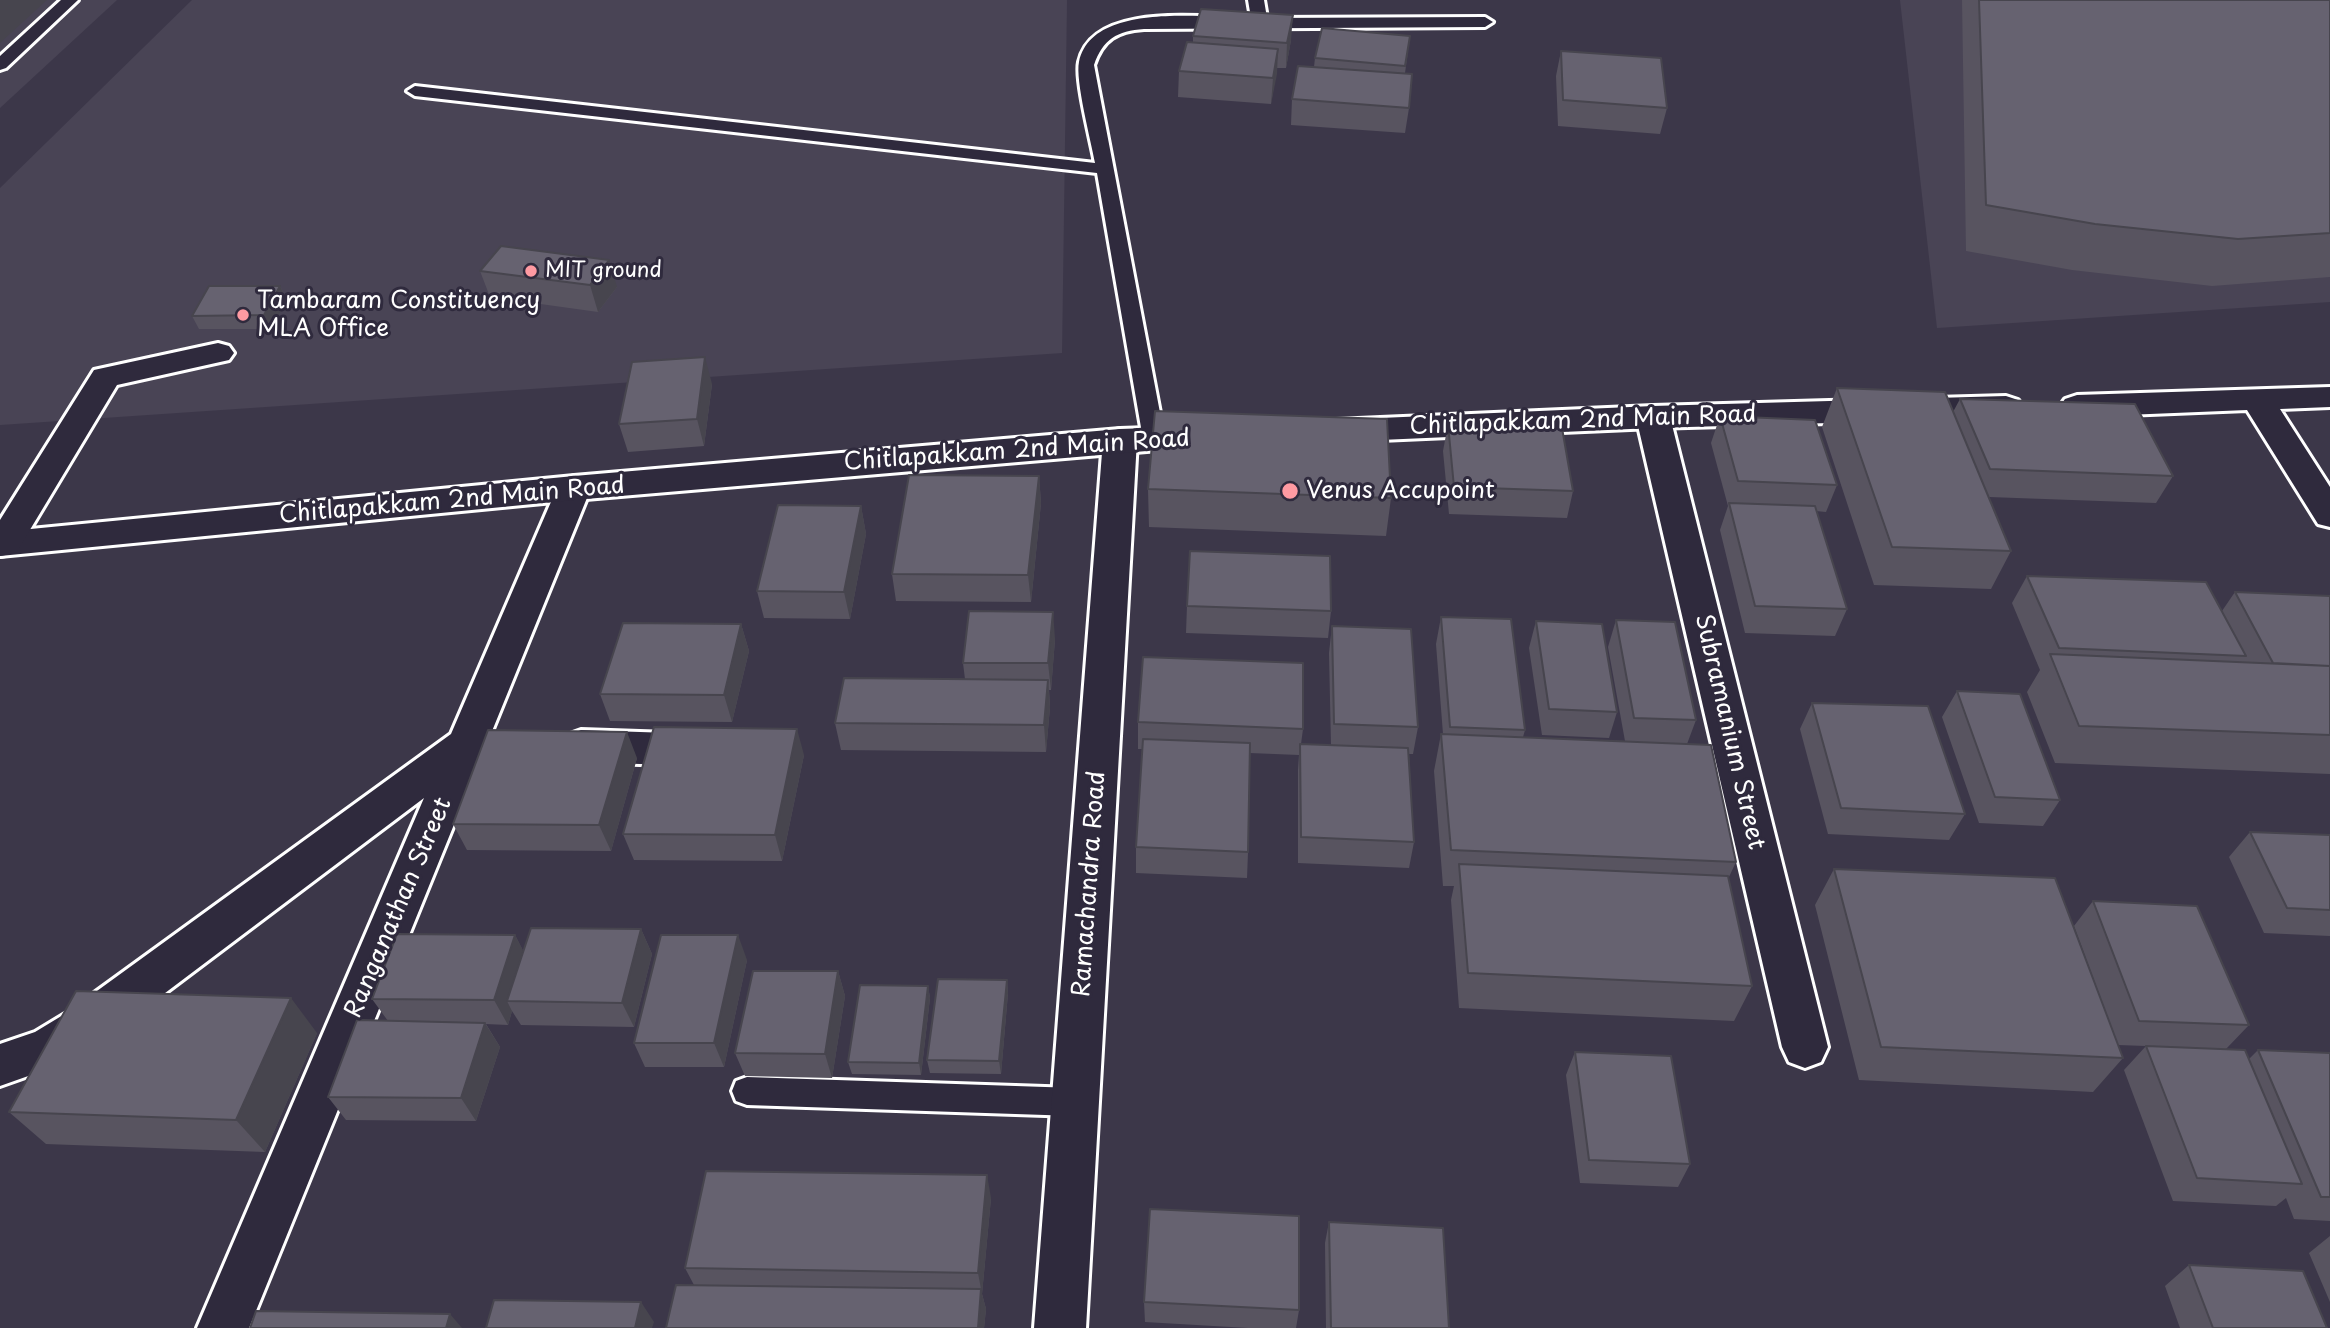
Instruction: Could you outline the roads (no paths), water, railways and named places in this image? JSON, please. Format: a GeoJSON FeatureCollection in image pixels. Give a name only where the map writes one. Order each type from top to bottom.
{"type":"FeatureCollection","features":[{"type":"Feature","properties":{"kind":"main road"},"geometry":{"type":"LineString","coordinates":[[1,544],[105,377],[218,353]]}},
{"type":"Feature","properties":{"kind":"main road","name":"Chitlapakkam 2nd Main Road"},"geometry":{"type":"LineString","coordinates":[[1307,432],[1653,417],[2330,397]]}},
{"type":"Feature","properties":{"kind":"main road"},"geometry":{"type":"LineString","coordinates":[[2258,401],[2330,515]]}},
{"type":"Feature","properties":{"kind":"main road","name":"Subramanium Street"},"geometry":{"type":"LineString","coordinates":[[1653,417],[1805,1047]]}},
{"type":"Feature","properties":{"kind":"main road","name":"Chitlapakkam 2nd Main Road"},"geometry":{"type":"LineString","coordinates":[[1,544],[574,488],[1137,440],[1237,435]]}},
{"type":"Feature","properties":{"kind":"main road","name":"Ramachandra Road"},"geometry":{"type":"LineString","coordinates":[[1060,1328],[1075,1102],[1137,440]]}},
{"type":"Feature","properties":{"kind":"main road","name":"Ranganathan Street"},"geometry":{"type":"LineString","coordinates":[[223,1328],[489,742],[574,488]]}},
{"type":"Feature","properties":{"kind":"main road"},"geometry":{"type":"LineString","coordinates":[[0,1065],[49,1048],[84,1027],[489,742]]}},
{"type":"Feature","properties":{"kind":"main road"},"geometry":{"type":"LineString","coordinates":[[550,744],[740,751]]}},
{"type":"Feature","properties":{"kind":"lane"},"geometry":{"type":"LineString","coordinates":[[0,65],[70,0]]}},
{"type":"Feature","properties":{"kind":"lane"},"geometry":{"type":"LineString","coordinates":[[1256,0],[1259,23]]}},
{"type":"Feature","properties":{"kind":"lane"},"geometry":{"type":"LineString","coordinates":[[1137,440],[1105,169],[1086,65],[1091,46],[1106,31],[1132,24],[1485,22]]}},
{"type":"Feature","properties":{"kind":"lane"},"geometry":{"type":"LineString","coordinates":[[415,91],[1105,169]]}},
{"type":"Feature","properties":{"kind":"lane"},"geometry":{"type":"LineString","coordinates":[[747,1091],[1075,1102]]}},
{"type":"Feature","properties":{"kind":"place","name":"MIT ground"},"geometry":{"type":"Point","coordinates":[531,271]}},
{"type":"Feature","properties":{"kind":"place","name":"Tambaram Constituency MLA Office"},"geometry":{"type":"Point","coordinates":[243,315]}},
{"type":"Feature","properties":{"kind":"place","name":"Venus Accupoint"},"geometry":{"type":"Point","coordinates":[1290,491]}}]}
